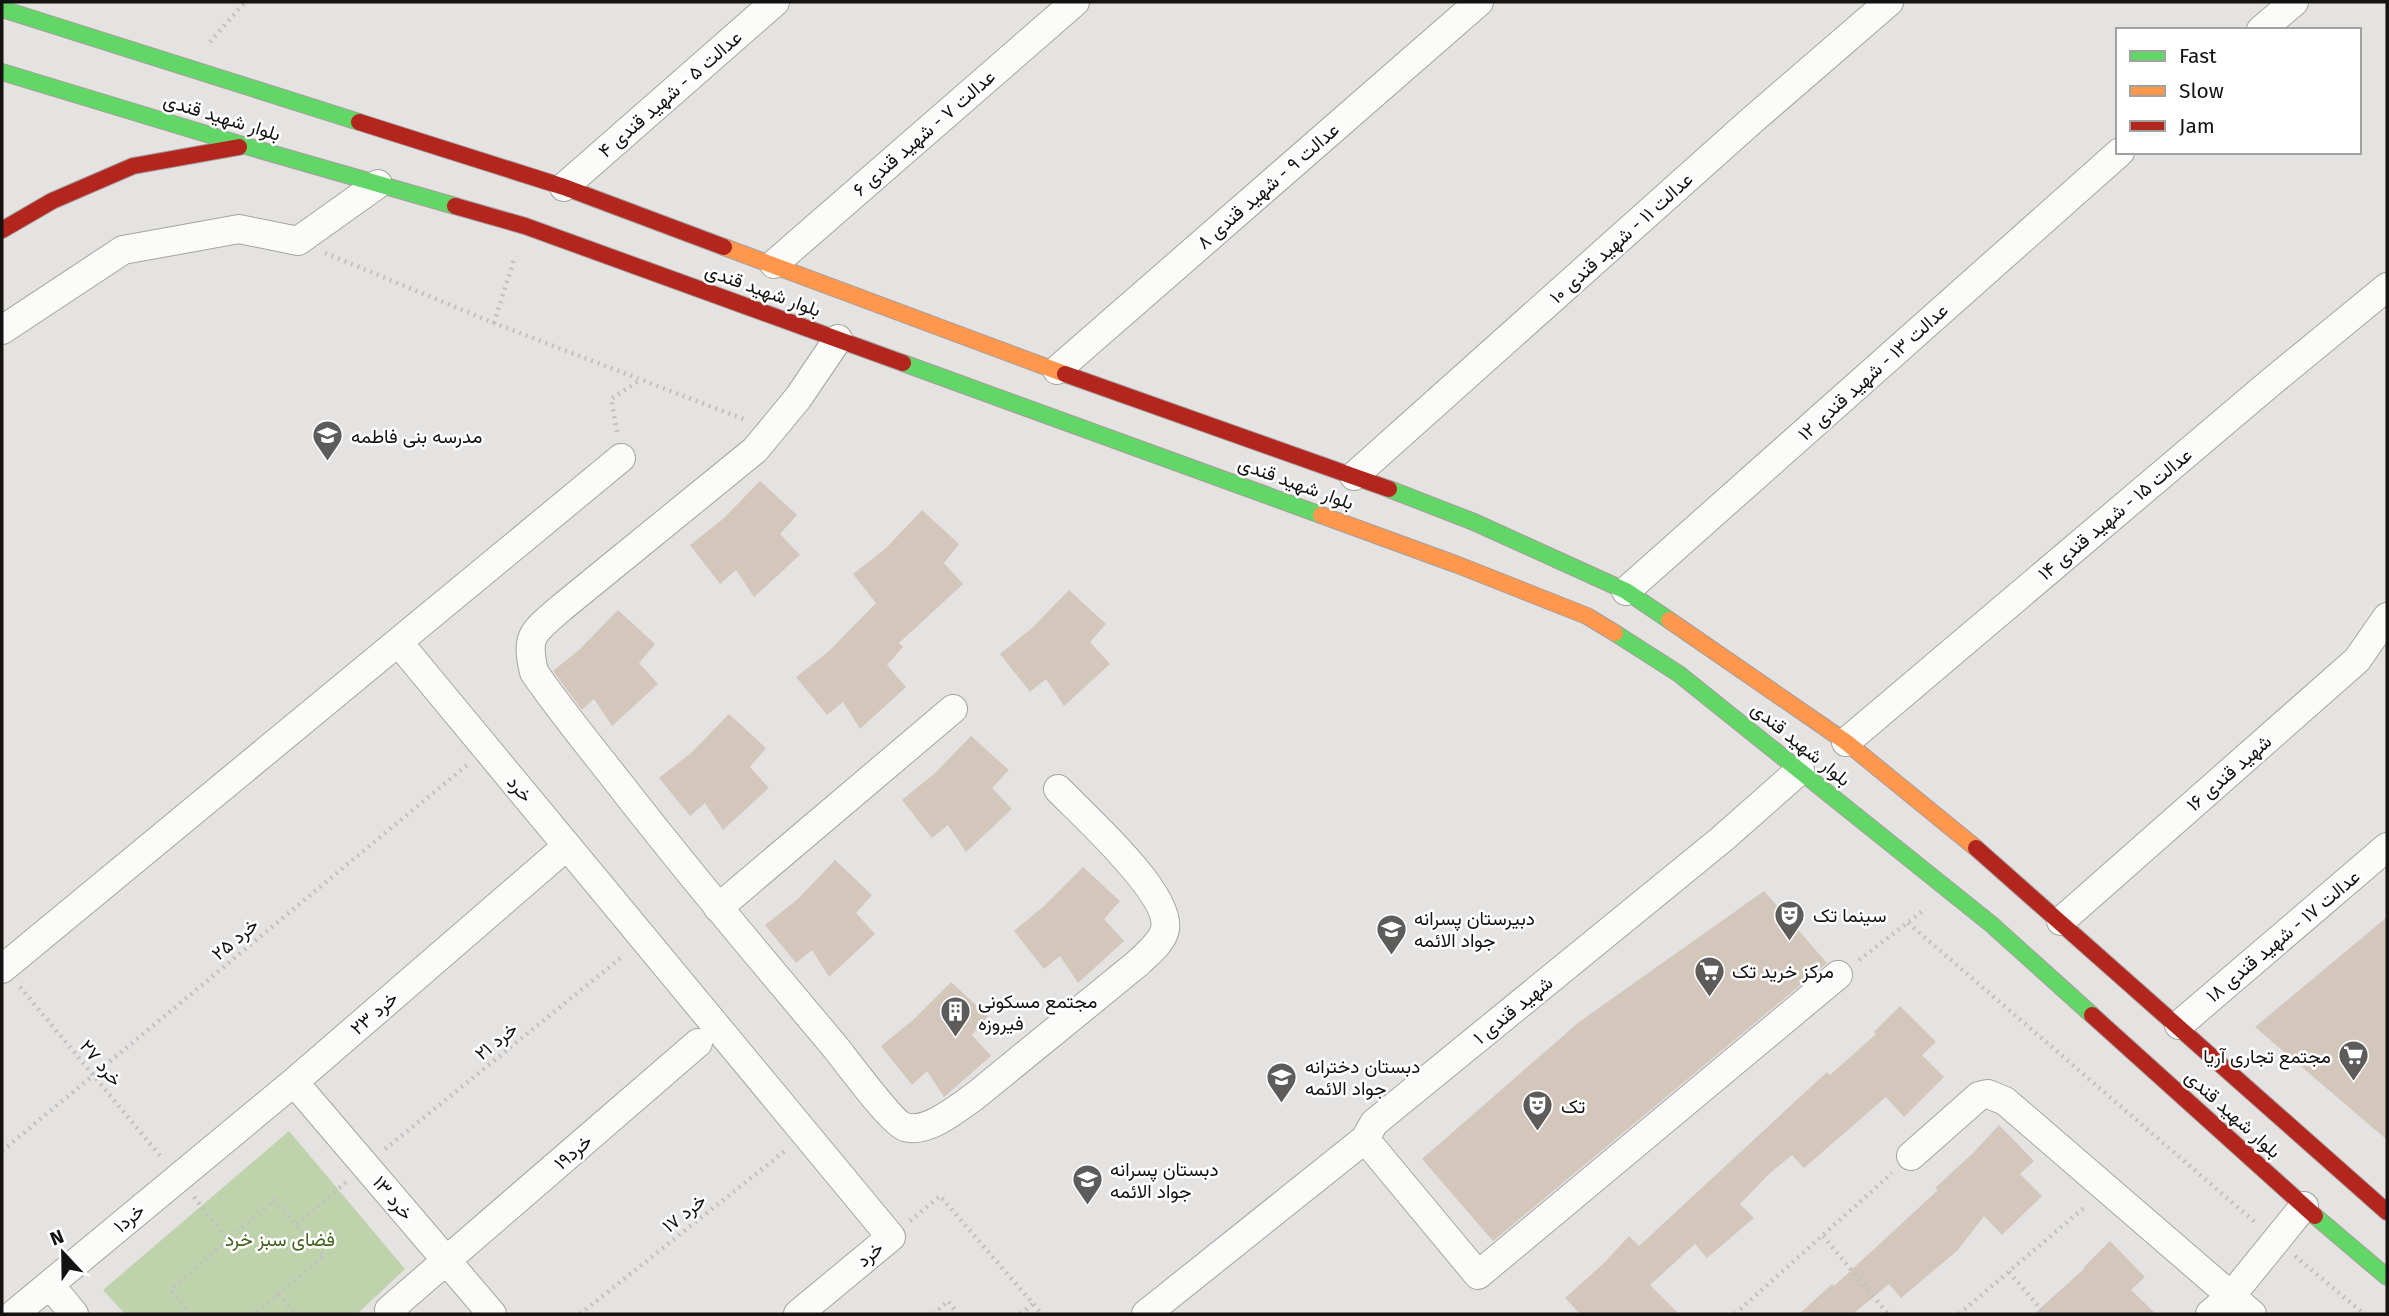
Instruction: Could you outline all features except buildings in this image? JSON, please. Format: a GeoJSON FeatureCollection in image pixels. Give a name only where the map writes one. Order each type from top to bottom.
{"type":"FeatureCollection","features":[{"type":"Feature","properties":{"kind":"main road","name":"بلوار شهید قندی"},"geometry":{"type":"LineString","coordinates":[[2,9],[564,187],[1167,412],[1354,476],[1474,522],[1626,591],[1846,742],[2003,870],[2387,1212]]}},
{"type":"Feature","properties":{"kind":"main road"},"geometry":{"type":"LineString","coordinates":[[95,22],[123,49]]}},
{"type":"Feature","properties":{"kind":"main road","name":"بلوار شهید قندی"},"geometry":{"type":"LineString","coordinates":[[2,72],[525,226],[1238,484],[1587,615],[1679,674],[1991,924],[2304,1206],[2387,1277]]}},
{"type":"Feature","properties":{"kind":"main road"},"geometry":{"type":"LineString","coordinates":[[2,230],[52,201],[134,166],[246,146]]}},
{"type":"Feature","properties":{"kind":"main road"},"geometry":{"type":"LineString","coordinates":[[1166,458],[1176,452],[1183,435],[1177,418],[1167,412]]}},
{"type":"Feature","properties":{"kind":"main road"},"geometry":{"type":"LineString","coordinates":[[1238,484],[1231,474],[1232,457],[1243,444],[1255,442]]}},
{"type":"Feature","properties":{"kind":"street","name":"عدالت ۵ - شهید قندی ۴"},"geometry":{"type":"LineString","coordinates":[[564,187],[775,2]]}},
{"type":"Feature","properties":{"kind":"street","name":"عدالت ۷ - شهید قندی ۶"},"geometry":{"type":"LineString","coordinates":[[774,264],[1075,2]]}},
{"type":"Feature","properties":{"kind":"street","name":"عدالت ۹ - شهید قندی ۸"},"geometry":{"type":"LineString","coordinates":[[1058,370],[1479,2]]}},
{"type":"Feature","properties":{"kind":"street","name":"عدالت ۱۱ - شهید قندی ۱۰"},"geometry":{"type":"LineString","coordinates":[[1354,476],[1750,122],[1889,2]]}},
{"type":"Feature","properties":{"kind":"street"},"geometry":{"type":"LineString","coordinates":[[2263,28],[2294,2]]}},
{"type":"Feature","properties":{"kind":"street","name":"عدالت ۱۳ - شهید قندی ۱۲"},"geometry":{"type":"LineString","coordinates":[[1626,591],[2118,154]]}},
{"type":"Feature","properties":{"kind":"street"},"geometry":{"type":"LineString","coordinates":[[2,330],[124,250],[239,229],[298,241],[379,184]]}},
{"type":"Feature","properties":{"kind":"street","name":"عدالت ۱۵ - شهید قندی ۱۴"},"geometry":{"type":"LineString","coordinates":[[1846,742],[2259,392],[2387,288]]}},
{"type":"Feature","properties":{"kind":"street"},"geometry":{"type":"LineString","coordinates":[[838,339],[798,398],[755,450],[532,634],[529,652],[534,672],[718,908],[895,1122],[903,1127],[915,1129],[947,1116],[975,1096],[1138,963],[1159,942],[1165,929],[1165,918],[1158,899],[1145,879],[1058,789]]}},
{"type":"Feature","properties":{"kind":"street"},"geometry":{"type":"LineString","coordinates":[[3,969],[621,458]]}},
{"type":"Feature","properties":{"kind":"street","name":"شهید قندی ۱۶"},"geometry":{"type":"LineString","coordinates":[[2061,920],[2357,660],[2387,617]]}},
{"type":"Feature","properties":{"kind":"street","name":"خرد"},"geometry":{"type":"LineString","coordinates":[[399,643],[891,1237],[798,1314]]}},
{"type":"Feature","properties":{"kind":"street"},"geometry":{"type":"LineString","coordinates":[[718,908],[953,709]]}},
{"type":"Feature","properties":{"kind":"street","name":"شهيد قندی ۱"},"geometry":{"type":"LineString","coordinates":[[1146,1314],[1365,1139],[1374,1123],[1722,839],[1800,770]]}},
{"type":"Feature","properties":{"kind":"street","name":"خرد ۲۳"},"geometry":{"type":"LineString","coordinates":[[178,1176],[294,1082],[567,846]]}},
{"type":"Feature","properties":{"kind":"street","name":"عدالت ۱۷ - شهید قندی ۱۸"},"geometry":{"type":"LineString","coordinates":[[2179,1025],[2387,847]]}},
{"type":"Feature","properties":{"kind":"street"},"geometry":{"type":"LineString","coordinates":[[1365,1139],[1478,1275],[1838,975]]}},
{"type":"Feature","properties":{"kind":"street","name":"خرد۱۹"},"geometry":{"type":"LineString","coordinates":[[389,1310],[698,1043]]}},
{"type":"Feature","properties":{"kind":"street","name":"خرد ۱۳"},"geometry":{"type":"LineString","coordinates":[[294,1082],[492,1314]]}},
{"type":"Feature","properties":{"kind":"street"},"geometry":{"type":"LineString","coordinates":[[1911,1156],[1979,1097],[1988,1094],[2005,1101],[2252,1314]]}},
{"type":"Feature","properties":{"kind":"street","name":"خرد۱"},"geometry":{"type":"LineString","coordinates":[[15,1314],[178,1176]]}},
{"type":"Feature","properties":{"kind":"street"},"geometry":{"type":"LineString","coordinates":[[2210,1314],[2231,1296],[2304,1206]]}},
{"type":"Feature","properties":{"kind":"street"},"geometry":{"type":"LineString","coordinates":[[50,1285],[74,1314]]}},
{"type":"Feature","properties":{"kind":"path"},"geometry":{"type":"LineString","coordinates":[[189,67],[245,2]]}},
{"type":"Feature","properties":{"kind":"path"},"geometry":{"type":"LineString","coordinates":[[298,241],[494,323],[773,430]]}},
{"type":"Feature","properties":{"kind":"path"},"geometry":{"type":"LineString","coordinates":[[621,458],[611,399],[641,379]]}},
{"type":"Feature","properties":{"kind":"path","name":"خرد ۲۵"},"geometry":{"type":"LineString","coordinates":[[2,1150],[487,749]]}},
{"type":"Feature","properties":{"kind":"path"},"geometry":{"type":"LineString","coordinates":[[1838,975],[1950,891]]}},
{"type":"Feature","properties":{"kind":"path"},"geometry":{"type":"LineString","coordinates":[[1908,923],[2364,1314]]}},
{"type":"Feature","properties":{"kind":"path","name":"خرد ۲۱"},"geometry":{"type":"LineString","coordinates":[[297,1225],[644,939]]}},
{"type":"Feature","properties":{"kind":"path","name":"خرد ۲۷"},"geometry":{"type":"LineString","coordinates":[[3,969],[178,1176],[228,1240]]}},
{"type":"Feature","properties":{"kind":"path","name":"خرد ۱۷"},"geometry":{"type":"LineString","coordinates":[[580,1314],[806,1134]]}},
{"type":"Feature","properties":{"kind":"path"},"geometry":{"type":"LineString","coordinates":[[1735,1314],[1911,1156]]}},
{"type":"Feature","properties":{"kind":"path"},"geometry":{"type":"LineString","coordinates":[[1959,1314],[2106,1188]]}},
{"type":"Feature","properties":{"kind":"path"},"geometry":{"type":"LineString","coordinates":[[891,1237],[940,1196],[1042,1314]]}},
{"type":"Feature","properties":{"kind":"path"},"geometry":{"type":"LineString","coordinates":[[191,1314],[171,1289],[274,1200],[324,1256],[255,1314]]}},
{"type":"Feature","properties":{"kind":"path"},"geometry":{"type":"LineString","coordinates":[[1823,1236],[1888,1314]]}},
{"type":"Feature","properties":{"kind":"path"},"geometry":{"type":"LineString","coordinates":[[2008,1272],[2045,1314]]}},
{"type":"Feature","properties":{"kind":"path"},"geometry":{"type":"LineString","coordinates":[[278,1294],[296,1314]]}},
{"type":"Feature","properties":{"kind":"path"},"geometry":{"type":"LineString","coordinates":[[933,1314],[948,1301],[958,1314]]}},
{"type":"Feature","properties":{"kind":"path"},"geometry":{"type":"LineString","coordinates":[[1020,1314],[1033,1304]]}},
{"type":"Feature","properties":{"kind":"green space","name":"فضای سبز خرد"},"geometry":{"type":"Polygon","coordinates":[[[289,1131],[405,1269],[357,1314],[125,1314],[103,1290],[289,1131]]]}},
{"type":"Feature","properties":{"kind":"traffic: fast"},"geometry":{"type":"LineString","coordinates":[[2,9],[359,122]]}},
{"type":"Feature","properties":{"kind":"traffic: fast"},"geometry":{"type":"LineString","coordinates":[[2,72],[455,206]]}},
{"type":"Feature","properties":{"kind":"traffic: fast"},"geometry":{"type":"LineString","coordinates":[[903,363],[1321,515]]}},
{"type":"Feature","properties":{"kind":"traffic: fast"},"geometry":{"type":"LineString","coordinates":[[1389,489],[1474,522],[1626,591],[1669,620]]}},
{"type":"Feature","properties":{"kind":"traffic: fast"},"geometry":{"type":"LineString","coordinates":[[1615,633],[1679,674],[1991,924],[2092,1015]]}},
{"type":"Feature","properties":{"kind":"traffic: fast"},"geometry":{"type":"LineString","coordinates":[[2315,1216],[2387,1277]]}},
{"type":"Feature","properties":{"kind":"traffic: slow"},"geometry":{"type":"LineString","coordinates":[[724,247],[1065,374]]}},
{"type":"Feature","properties":{"kind":"traffic: slow"},"geometry":{"type":"LineString","coordinates":[[1321,515],[1587,616],[1615,633]]}},
{"type":"Feature","properties":{"kind":"traffic: slow"},"geometry":{"type":"LineString","coordinates":[[1669,620],[1846,742],[1976,848]]}},
{"type":"Feature","properties":{"kind":"traffic: jam"},"geometry":{"type":"LineString","coordinates":[[359,122],[564,187],[724,247]]}},
{"type":"Feature","properties":{"kind":"traffic: jam"},"geometry":{"type":"LineString","coordinates":[[2,230],[52,201],[133,166],[239,147]]}},
{"type":"Feature","properties":{"kind":"traffic: jam"},"geometry":{"type":"LineString","coordinates":[[455,206],[525,226],[903,363]]}},
{"type":"Feature","properties":{"kind":"traffic: jam"},"geometry":{"type":"LineString","coordinates":[[1065,374],[1389,489]]}},
{"type":"Feature","properties":{"kind":"traffic: jam"},"geometry":{"type":"LineString","coordinates":[[1976,848],[2387,1212]]}},
{"type":"Feature","properties":{"kind":"traffic: jam"},"geometry":{"type":"LineString","coordinates":[[2092,1015],[2315,1216]]}},
{"type":"Feature","properties":{"kind":"place","name":"مدرسه بنی فاطمه"},"geometry":{"type":"Point","coordinates":[328,463]}},
{"type":"Feature","properties":{"kind":"place","name":"سینما تک"},"geometry":{"type":"Point","coordinates":[1790,942]}},
{"type":"Feature","properties":{"kind":"place","name":"دبیرستان پسرانه جواد الائمه"},"geometry":{"type":"Point","coordinates":[1391,956]}},
{"type":"Feature","properties":{"kind":"place","name":"مرکز خرید تک"},"geometry":{"type":"Point","coordinates":[1709,998]}},
{"type":"Feature","properties":{"kind":"place","name":"مجتمع مسکونی فیروزه"},"geometry":{"type":"Point","coordinates":[955,1039]}},
{"type":"Feature","properties":{"kind":"place","name":"مجتمع تجاری آریا"},"geometry":{"type":"Point","coordinates":[2354,1083]}},
{"type":"Feature","properties":{"kind":"place","name":"دبستان دخترانه جواد الائمه"},"geometry":{"type":"Point","coordinates":[1282,1104]}},
{"type":"Feature","properties":{"kind":"place","name":"تک"},"geometry":{"type":"Point","coordinates":[1538,1133]}},
{"type":"Feature","properties":{"kind":"place","name":"دبستان پسرانه جواد الائمه"},"geometry":{"type":"Point","coordinates":[1087,1207]}}]}
